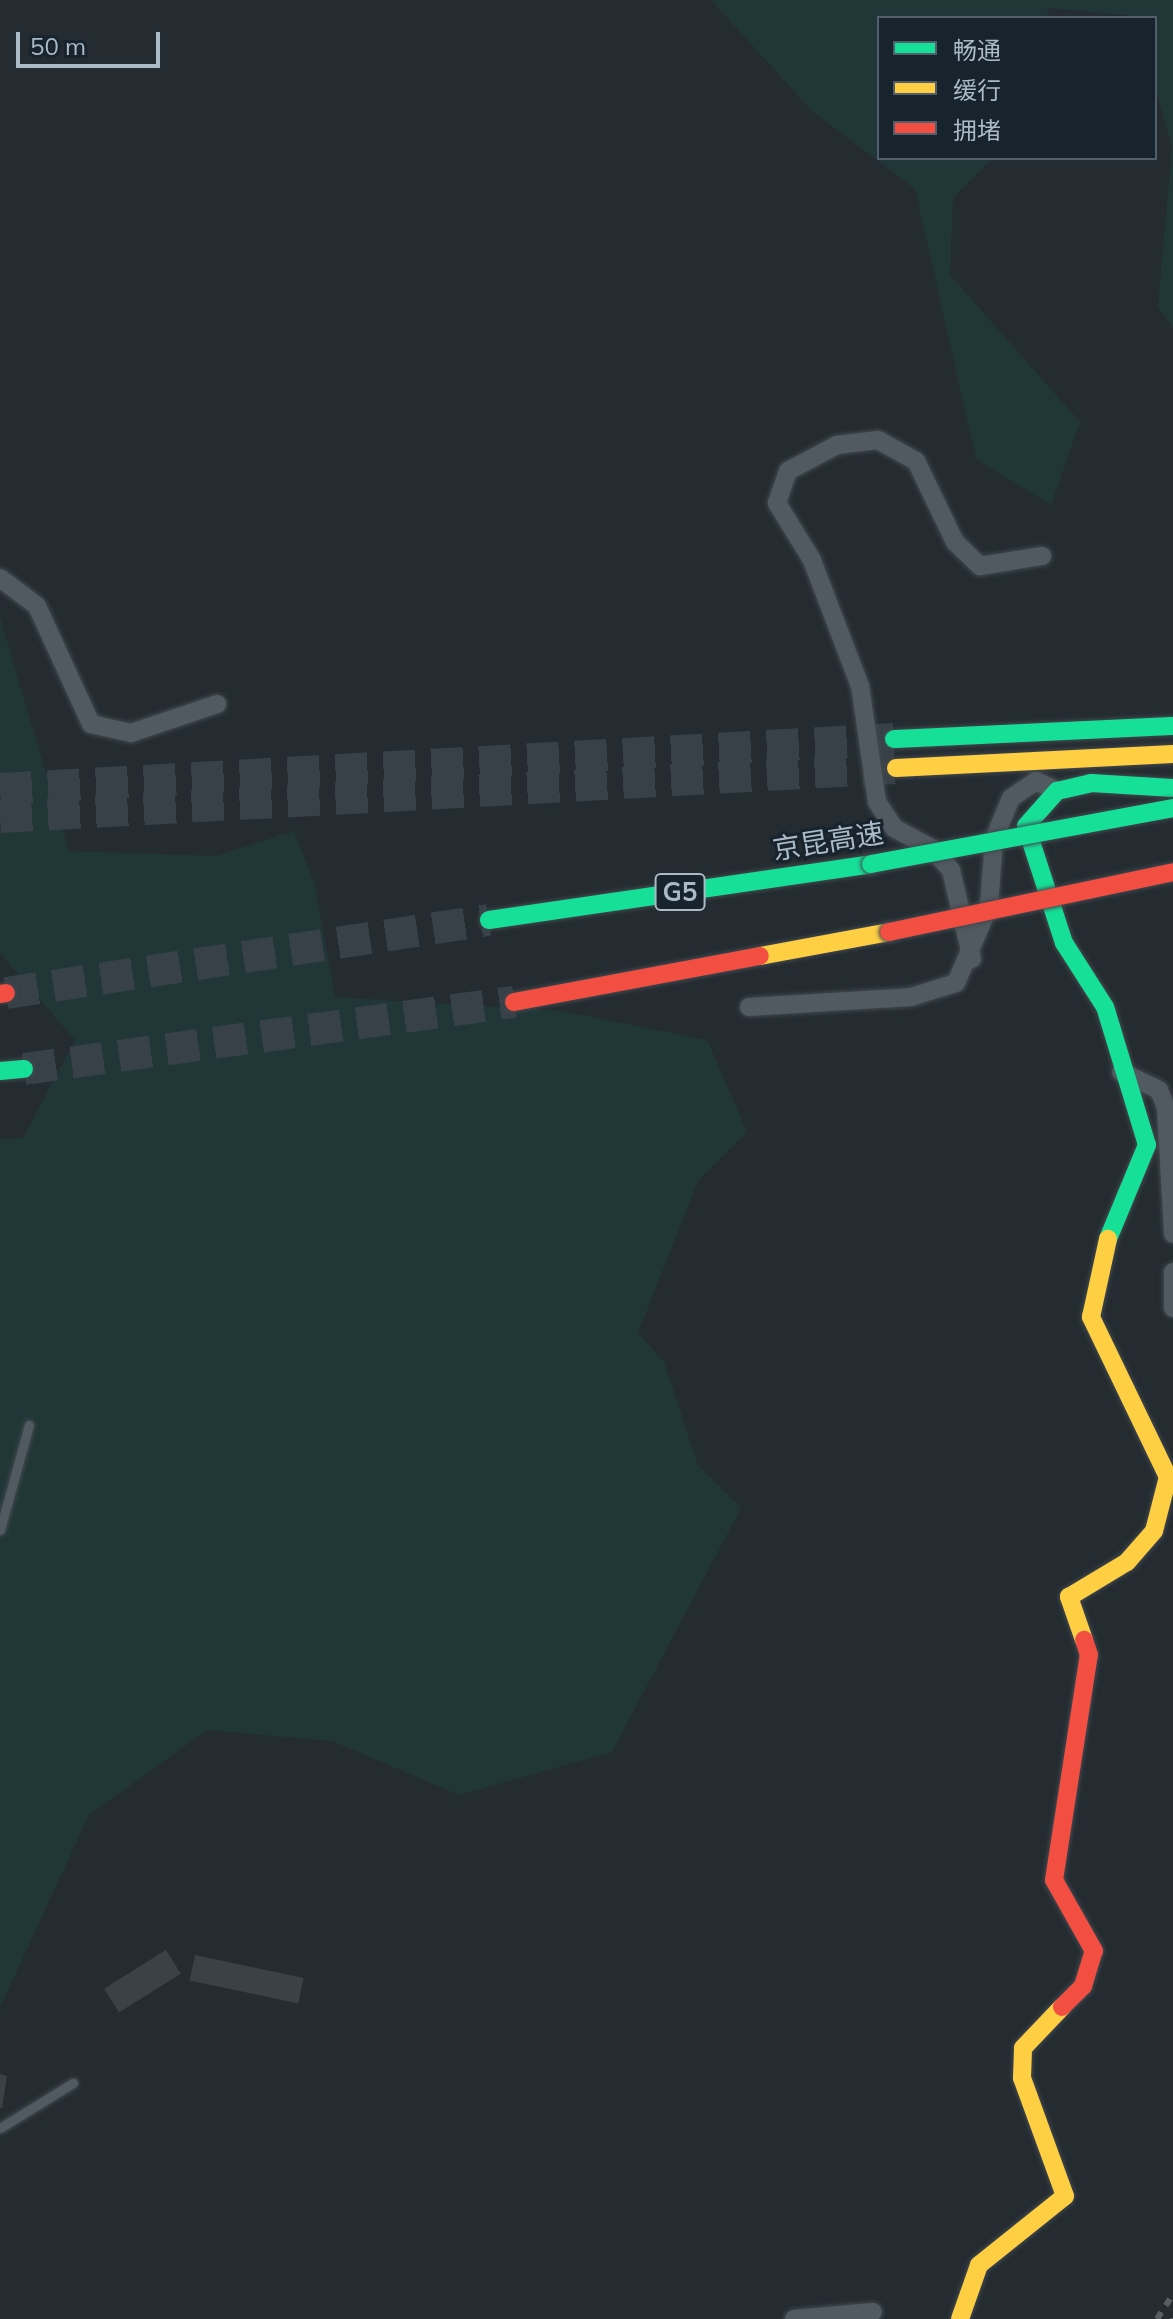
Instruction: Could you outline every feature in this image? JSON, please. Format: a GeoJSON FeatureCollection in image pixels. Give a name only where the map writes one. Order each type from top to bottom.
{"type":"FeatureCollection","features":[{"type":"Feature","properties":{"kind":"main road"},"geometry":{"type":"LineString","coordinates":[[894,739],[1173,726]]}},
{"type":"Feature","properties":{"kind":"main road"},"geometry":{"type":"LineString","coordinates":[[896,768],[1173,754]]}},
{"type":"Feature","properties":{"kind":"main road"},"geometry":{"type":"LineString","coordinates":[[960,2319],[979,2265],[1065,2196],[1022,2078],[1023,2048],[1083,1986],[1094,1951],[1054,1880],[1089,1655],[1069,1597],[1127,1562],[1154,1531],[1168,1477],[1091,1317],[1096,1269],[1147,1145],[1121,1072],[1105,1007],[1064,943],[1026,826],[1057,791],[1091,783],[1173,788]]}},
{"type":"Feature","properties":{"kind":"main road","name":"京昆高速"},"geometry":{"type":"LineString","coordinates":[[489,920],[871,864],[1173,808]]}},
{"type":"Feature","properties":{"kind":"main road"},"geometry":{"type":"LineString","coordinates":[[514,1002],[889,932],[1173,872]]}},
{"type":"Feature","properties":{"kind":"main road"},"geometry":{"type":"LineString","coordinates":[[0,1071],[24,1069]]}},
{"type":"Feature","properties":{"kind":"street"},"geometry":{"type":"LineString","coordinates":[[972,959],[951,870],[931,848],[894,828],[877,802],[860,686],[812,560],[777,503],[788,471],[837,445],[878,440],[916,461],[955,542],[980,566],[1042,556]]}},
{"type":"Feature","properties":{"kind":"street"},"geometry":{"type":"LineString","coordinates":[[0,578],[37,606],[91,724],[131,733],[217,704]]}},
{"type":"Feature","properties":{"kind":"street"},"geometry":{"type":"LineString","coordinates":[[749,1007],[911,997],[956,983],[972,959],[989,906],[994,839],[1011,798],[1036,781],[1057,791]]}},
{"type":"Feature","properties":{"kind":"street"},"geometry":{"type":"LineString","coordinates":[[1121,1072],[1159,1090],[1166,1107],[1173,1234]]}},
{"type":"Feature","properties":{"kind":"street"},"geometry":{"type":"LineString","coordinates":[[1173,1272],[1173,1308]]}},
{"type":"Feature","properties":{"kind":"street"},"geometry":{"type":"LineString","coordinates":[[794,2319],[873,2312]]}},
{"type":"Feature","properties":{"kind":"lane"},"geometry":{"type":"LineString","coordinates":[[0,1530],[29,1425]]}},
{"type":"Feature","properties":{"kind":"lane"},"geometry":{"type":"LineString","coordinates":[[0,2128],[73,2083]]}},
{"type":"Feature","properties":{"kind":"green space"},"geometry":{"type":"Polygon","coordinates":[[[711,0],[1173,0],[1173,328],[1158,307],[1172,146],[1157,95],[1157,16],[1049,8],[1047,16],[877,16],[877,160],[991,160],[953,198],[950,275],[1080,422],[1051,505],[976,459],[915,189],[812,111],[711,0]]]}},
{"type":"Feature","properties":{"kind":"green space"},"geometry":{"type":"Polygon","coordinates":[[[0,618],[69,851],[216,856],[294,831],[315,885],[335,997],[562,1011],[707,1040],[747,1132],[698,1181],[638,1333],[664,1362],[698,1465],[741,1508],[612,1752],[459,1795],[332,1741],[207,1730],[89,1815],[0,2007],[0,1139],[23,1138],[75,1040],[0,953],[0,618]]]}},
{"type":"Feature","properties":{"kind":"building"},"geometry":{"type":"Polygon","coordinates":[[[166,1950],[181,1974],[119,2012],[104,1989],[166,1950]]]}},
{"type":"Feature","properties":{"kind":"building"},"geometry":{"type":"Polygon","coordinates":[[[195,1955],[304,1978],[298,2004],[190,1980],[195,1955]]]}},
{"type":"Feature","properties":{"kind":"building"},"geometry":{"type":"Polygon","coordinates":[[[0,2074],[7,2076],[2,2108],[0,2108],[0,2074]]]}},
{"type":"Feature","properties":{"kind":"tunnel"},"geometry":{"type":"LineString","coordinates":[[0,789],[894,739]]}},
{"type":"Feature","properties":{"kind":"tunnel"},"geometry":{"type":"LineString","coordinates":[[0,817],[896,768]]}},
{"type":"Feature","properties":{"kind":"tunnel"},"geometry":{"type":"LineString","coordinates":[[6,993],[489,920]]}},
{"type":"Feature","properties":{"kind":"tunnel"},"geometry":{"type":"LineString","coordinates":[[24,1069],[514,1002]]}},
{"type":"Feature","properties":{"kind":"railway"},"geometry":{"type":"LineString","coordinates":[[1157,2319],[1173,2294]]}},
{"type":"Feature","properties":{"kind":"traffic: fast"},"geometry":{"type":"LineString","coordinates":[[894,739],[1173,726]]}},
{"type":"Feature","properties":{"kind":"traffic: fast"},"geometry":{"type":"LineString","coordinates":[[1108,1239],[1147,1145],[1105,1007],[1064,943],[1026,826],[1057,791],[1091,783],[1173,788]]}},
{"type":"Feature","properties":{"kind":"traffic: fast"},"geometry":{"type":"LineString","coordinates":[[871,864],[1173,808]]}},
{"type":"Feature","properties":{"kind":"traffic: fast"},"geometry":{"type":"LineString","coordinates":[[489,920],[871,864]]}},
{"type":"Feature","properties":{"kind":"traffic: fast"},"geometry":{"type":"LineString","coordinates":[[0,1071],[24,1069]]}},
{"type":"Feature","properties":{"kind":"traffic: slow"},"geometry":{"type":"LineString","coordinates":[[896,768],[1173,754]]}},
{"type":"Feature","properties":{"kind":"traffic: slow"},"geometry":{"type":"LineString","coordinates":[[760,956],[889,932]]}},
{"type":"Feature","properties":{"kind":"traffic: slow"},"geometry":{"type":"LineString","coordinates":[[1084,1640],[1069,1597],[1127,1562],[1154,1531],[1168,1477],[1091,1317],[1108,1239]]}},
{"type":"Feature","properties":{"kind":"traffic: slow"},"geometry":{"type":"LineString","coordinates":[[960,2319],[979,2265],[1065,2196],[1022,2078],[1023,2048],[1062,2007]]}},
{"type":"Feature","properties":{"kind":"traffic: jam"},"geometry":{"type":"LineString","coordinates":[[889,932],[1173,872]]}},
{"type":"Feature","properties":{"kind":"traffic: jam"},"geometry":{"type":"LineString","coordinates":[[514,1002],[760,956]]}},
{"type":"Feature","properties":{"kind":"traffic: jam"},"geometry":{"type":"LineString","coordinates":[[0,994],[6,993]]}},
{"type":"Feature","properties":{"kind":"traffic: jam"},"geometry":{"type":"LineString","coordinates":[[1062,2007],[1083,1986],[1094,1951],[1054,1880],[1089,1655],[1084,1640]]}}]}
